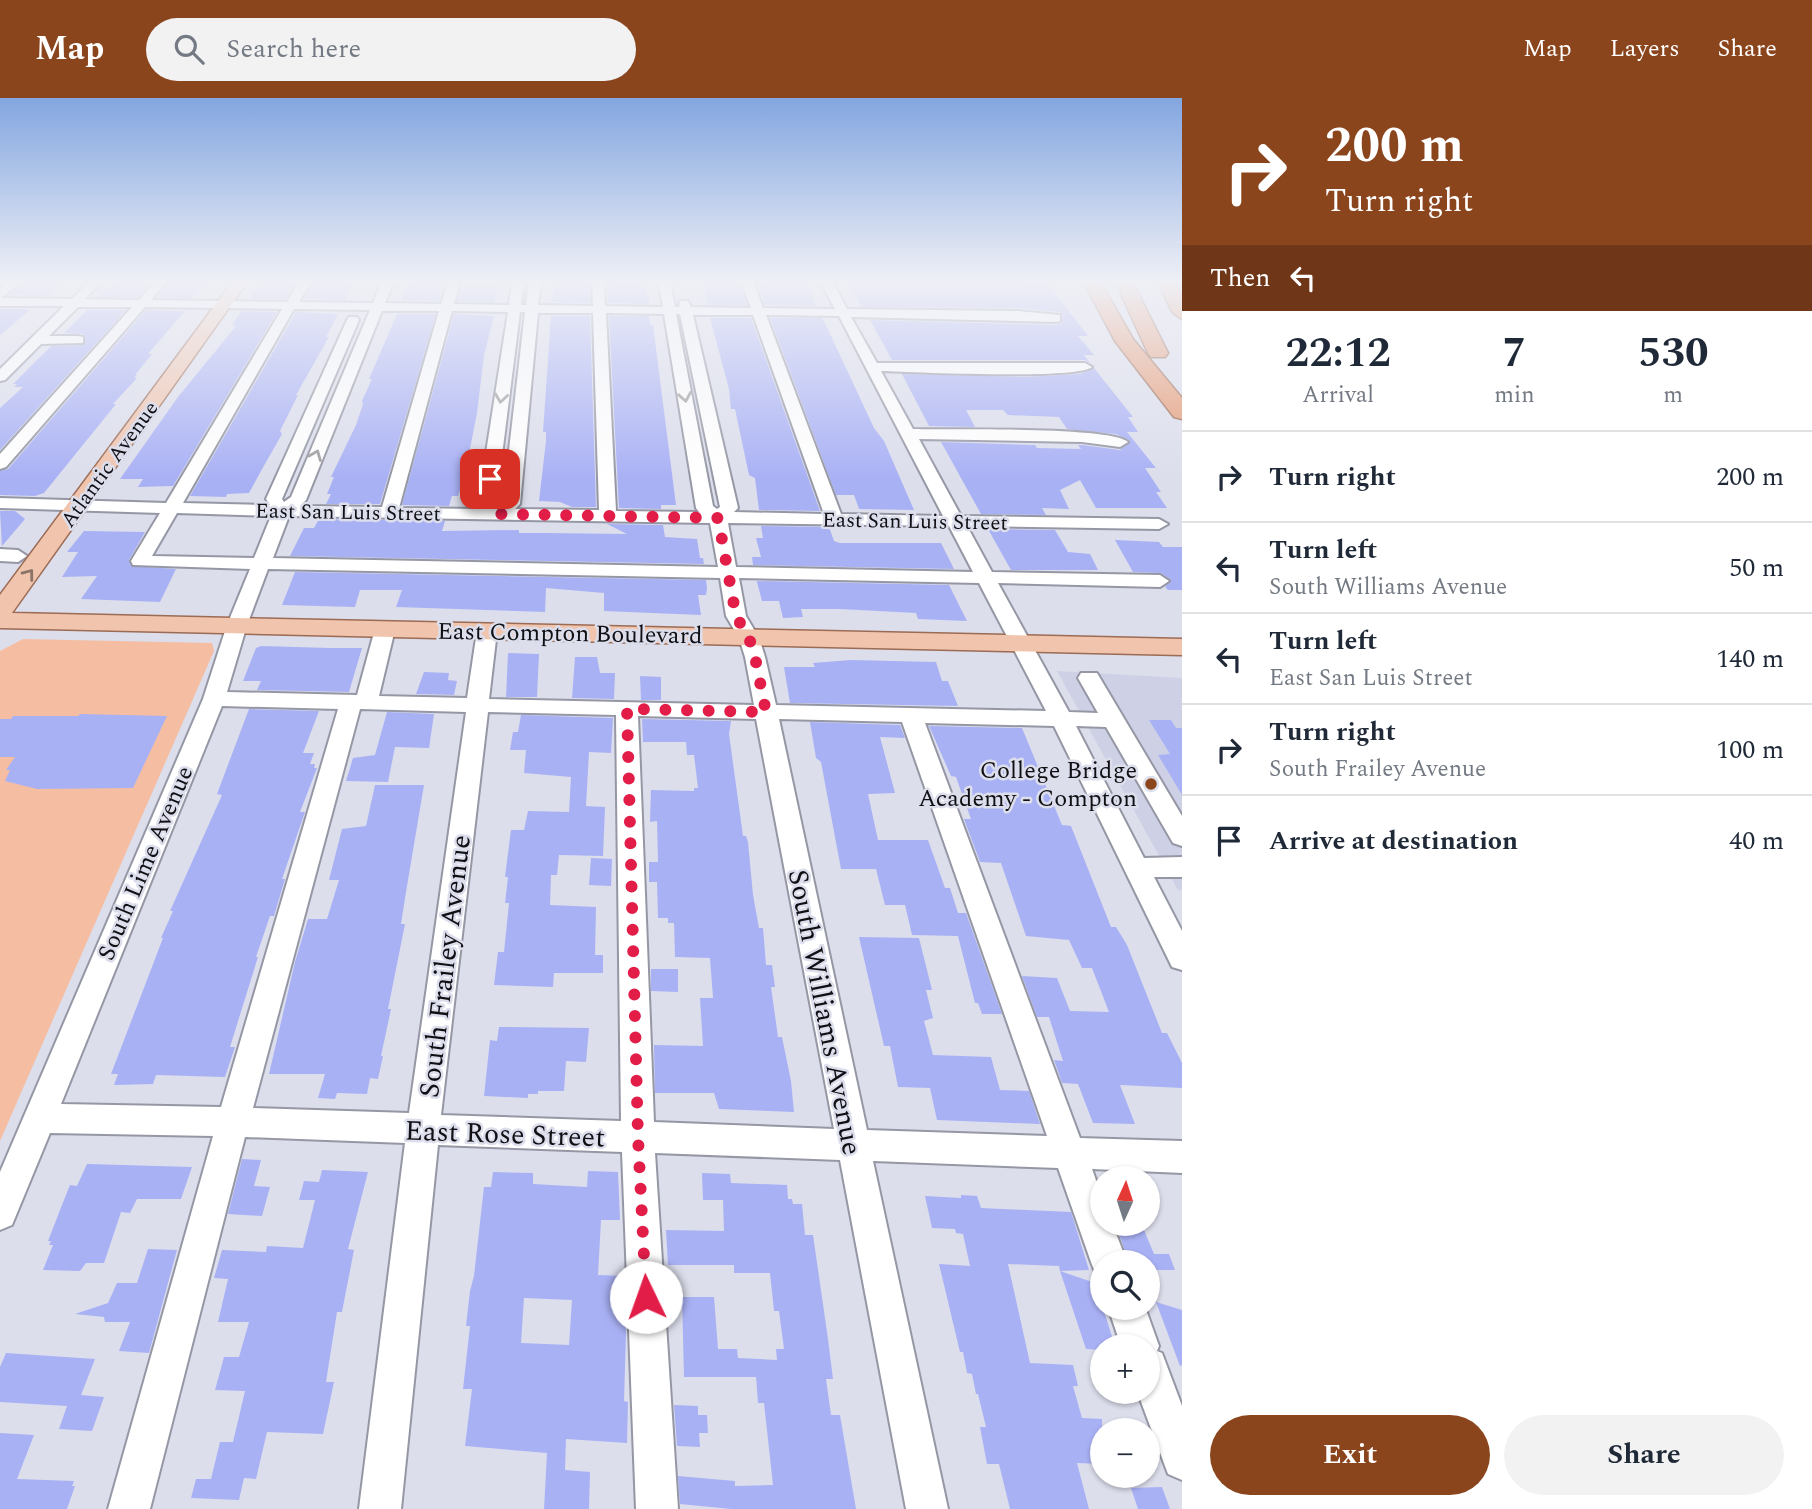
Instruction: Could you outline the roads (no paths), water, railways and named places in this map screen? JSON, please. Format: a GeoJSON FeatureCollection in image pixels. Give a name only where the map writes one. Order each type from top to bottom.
{"type":"FeatureCollection","features":[{"type":"Feature","properties":{"kind":"highway"},"geometry":{"type":"LineString","coordinates":[[1130,347],[1182,412]]}},
{"type":"Feature","properties":{"kind":"highway"},"geometry":{"type":"LineString","coordinates":[[1155,347],[1182,397]]}},
{"type":"Feature","properties":{"kind":"main road","name":"Atlantic Avenue"},"geometry":{"type":"LineString","coordinates":[[0,612],[68,505],[185,347]]}},
{"type":"Feature","properties":{"kind":"main road","name":"Atlantic Avenue"},"geometry":{"type":"LineString","coordinates":[[0,578],[9,556],[68,505]]}},
{"type":"Feature","properties":{"kind":"main road","name":"East Compton Boulevard"},"geometry":{"type":"LineString","coordinates":[[0,620],[1182,647]]}},
{"type":"Feature","properties":{"kind":"street"},"geometry":{"type":"LineString","coordinates":[[0,377],[32,347]]}},
{"type":"Feature","properties":{"kind":"street"},"geometry":{"type":"LineString","coordinates":[[0,464],[104,347]]}},
{"type":"Feature","properties":{"kind":"street"},"geometry":{"type":"LineString","coordinates":[[266,347],[140,561],[726,570],[1160,581]]}},
{"type":"Feature","properties":{"kind":"street","name":"South Lime Avenue"},"geometry":{"type":"LineString","coordinates":[[282,511],[274,499],[341,347]]}},
{"type":"Feature","properties":{"kind":"street","name":"South Lime Avenue"},"geometry":{"type":"LineString","coordinates":[[0,1213],[214,699],[237,625],[282,511],[298,500],[360,347]]}},
{"type":"Feature","properties":{"kind":"street"},"geometry":{"type":"LineString","coordinates":[[389,512],[434,347]]}},
{"type":"Feature","properties":{"kind":"street"},"geometry":{"type":"LineString","coordinates":[[508,347],[487,504],[499,514],[511,504],[527,347]]}},
{"type":"Feature","properties":{"kind":"street"},"geometry":{"type":"LineString","coordinates":[[601,347],[608,516]]}},
{"type":"Feature","properties":{"kind":"street","name":"South Williams Avenue"},"geometry":{"type":"LineString","coordinates":[[676,347],[705,508],[718,518],[736,616],[749,638],[766,712],[927,1509]]}},
{"type":"Feature","properties":{"kind":"street","name":"South Williams Avenue"},"geometry":{"type":"LineString","coordinates":[[693,347],[729,508],[718,518]]}},
{"type":"Feature","properties":{"kind":"street"},"geometry":{"type":"LineString","coordinates":[[771,347],[835,520]]}},
{"type":"Feature","properties":{"kind":"street"},"geometry":{"type":"LineString","coordinates":[[861,347],[1062,720],[1182,959]]}},
{"type":"Feature","properties":{"kind":"street"},"geometry":{"type":"LineString","coordinates":[[872,367],[1085,367]]}},
{"type":"Feature","properties":{"kind":"street"},"geometry":{"type":"LineString","coordinates":[[908,434],[1082,438],[1121,442]]}},
{"type":"Feature","properties":{"kind":"street","name":"East San Luis Street"},"geometry":{"type":"LineString","coordinates":[[0,503],[282,511],[1159,524]]}},
{"type":"Feature","properties":{"kind":"street"},"geometry":{"type":"LineString","coordinates":[[129,1509],[233,1122],[358,703],[385,629]]}},
{"type":"Feature","properties":{"kind":"street","name":"South Frailey Avenue"},"geometry":{"type":"LineString","coordinates":[[380,1509],[423,1131],[487,631]]}},
{"type":"Feature","properties":{"kind":"street"},"geometry":{"type":"LineString","coordinates":[[1089,678],[1182,837]]}},
{"type":"Feature","properties":{"kind":"street"},"geometry":{"type":"LineString","coordinates":[[214,699],[1062,720],[1113,719]]}},
{"type":"Feature","properties":{"kind":"street"},"geometry":{"type":"LineString","coordinates":[[627,709],[638,1137],[657,1509]]}},
{"type":"Feature","properties":{"kind":"street"},"geometry":{"type":"LineString","coordinates":[[911,715],[1105,1250]]}},
{"type":"Feature","properties":{"kind":"street"},"geometry":{"type":"LineString","coordinates":[[1137,868],[1182,867]]}},
{"type":"Feature","properties":{"kind":"street","name":"East Rose Street"},"geometry":{"type":"LineString","coordinates":[[39,1118],[233,1122],[853,1147],[1182,1157]]}},
{"type":"Feature","properties":{"kind":"street"},"geometry":{"type":"LineString","coordinates":[[1160,1400],[1182,1460]]}},
{"type":"Feature","properties":{"kind":"place","name":"College Bridge Academy - Compton"},"geometry":{"type":"Point","coordinates":[1151,784]}}]}
